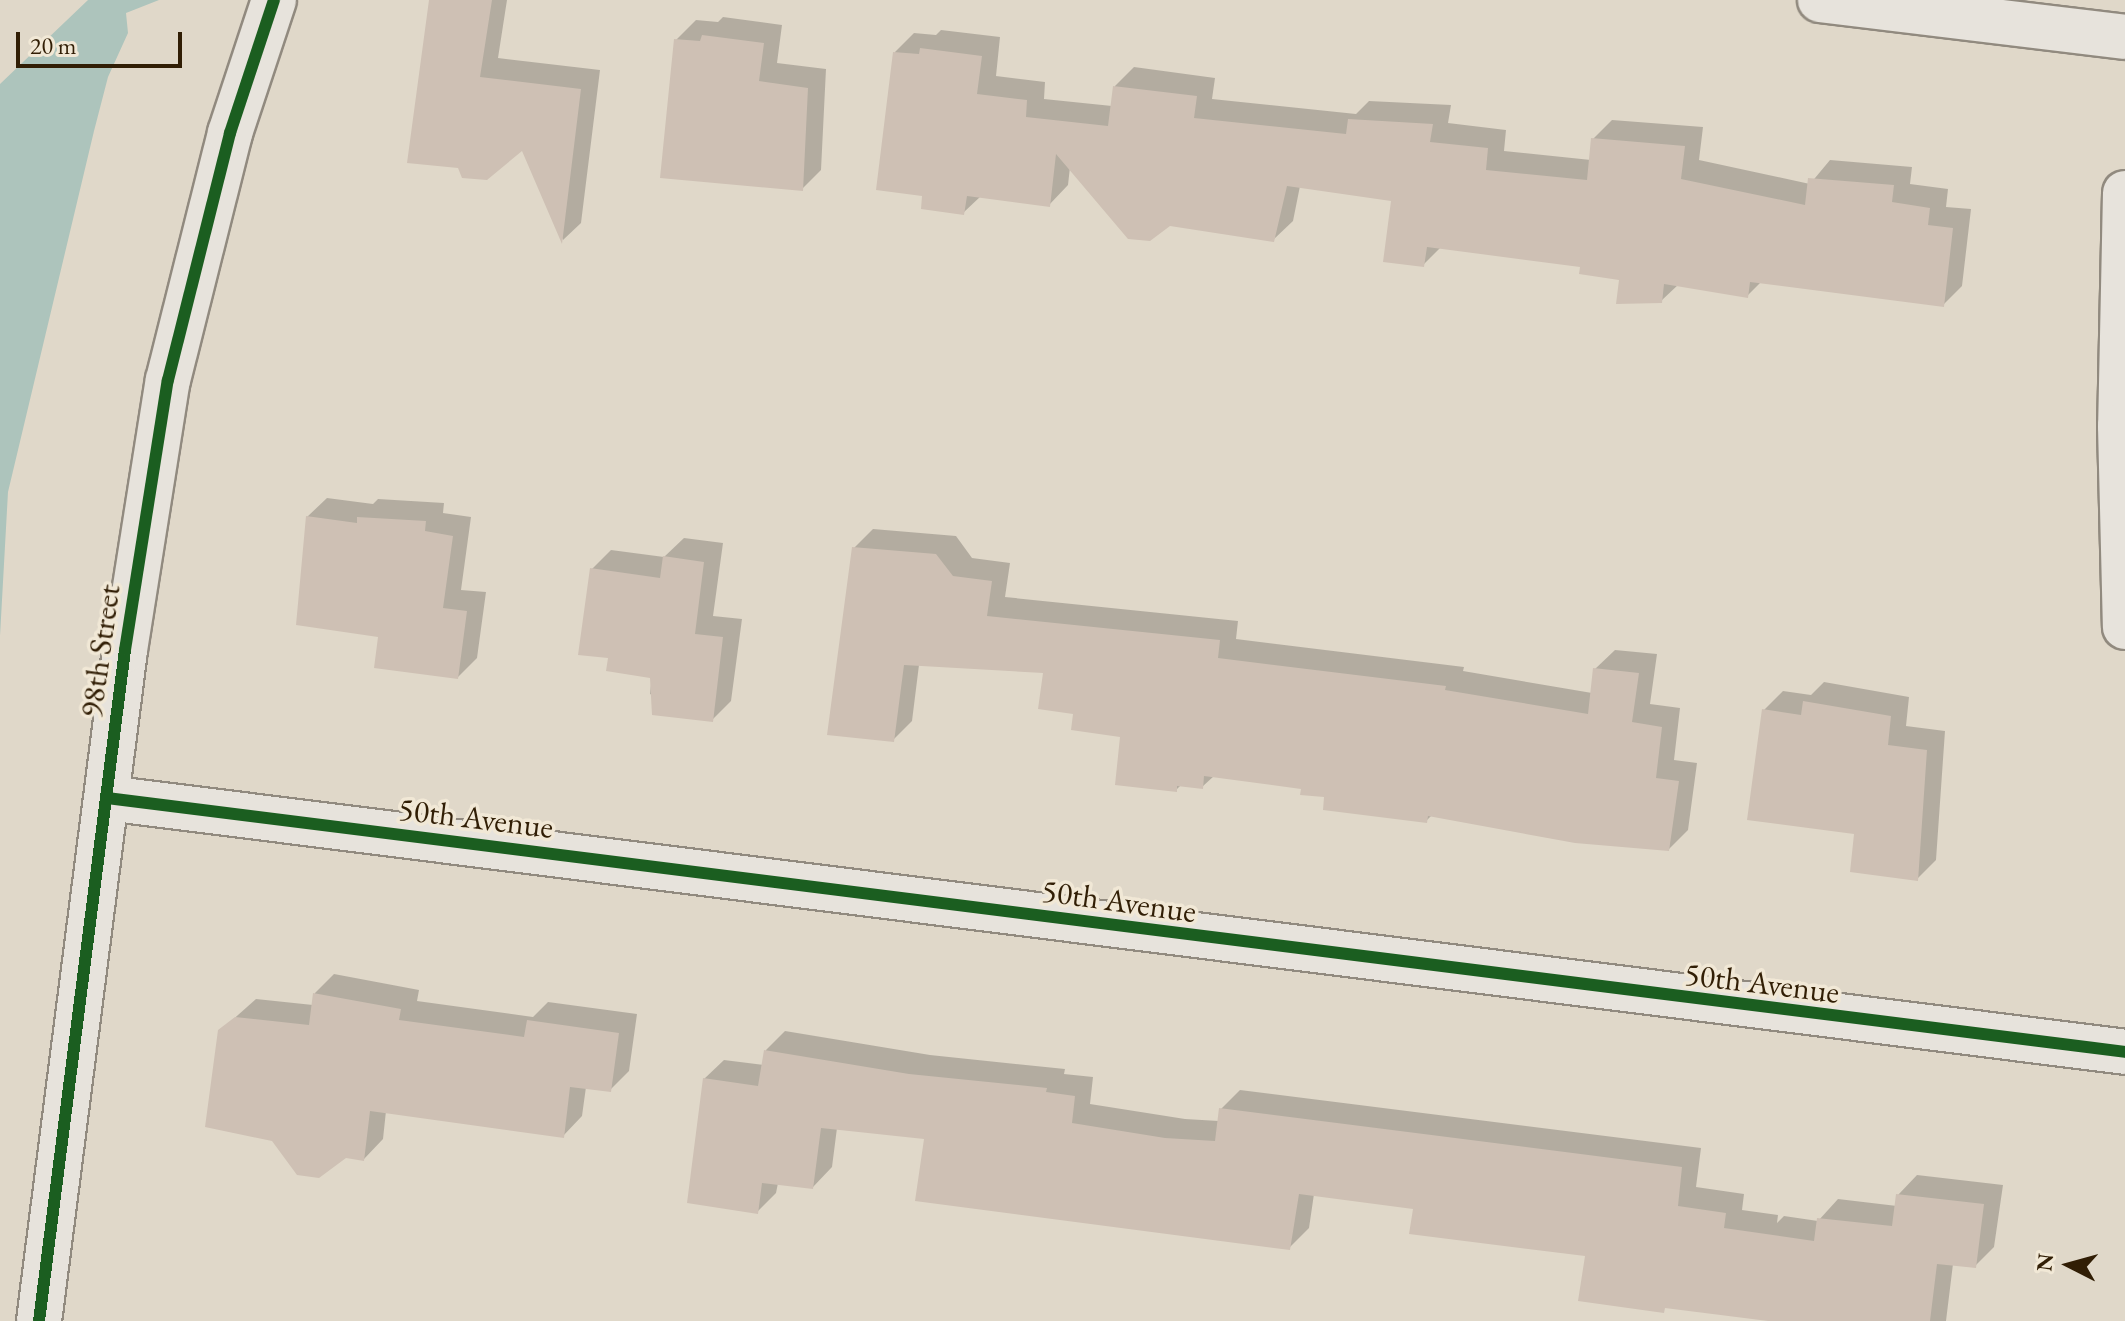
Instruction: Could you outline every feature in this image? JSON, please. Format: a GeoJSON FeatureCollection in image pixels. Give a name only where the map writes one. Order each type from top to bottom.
{"type":"FeatureCollection","features":[{"type":"Feature","properties":{"kind":"street","name":"98th Street"},"geometry":{"type":"LineString","coordinates":[[39,1321],[107,798],[168,380],[230,133],[274,0]]}},
{"type":"Feature","properties":{"kind":"street"},"geometry":{"type":"LineString","coordinates":[[1820,0],[2125,37]]}},
{"type":"Feature","properties":{"kind":"street"},"geometry":{"type":"LineString","coordinates":[[2125,193],[2120,426],[2125,627]]}},
{"type":"Feature","properties":{"kind":"street","name":"50th Avenue"},"geometry":{"type":"LineString","coordinates":[[107,798],[2125,1052]]}},
{"type":"Feature","properties":{"kind":"water"},"geometry":{"type":"Polygon","coordinates":[[[88,0],[159,0],[126,13],[128,33],[108,77],[94,131],[8,492],[0,636],[0,84],[88,0]]]}},
{"type":"Feature","properties":{"kind":"building"},"geometry":{"type":"Polygon","coordinates":[[[429,0],[492,0],[480,77],[581,89],[562,244],[522,151],[487,180],[462,178],[458,168],[407,163],[429,0]]]}},
{"type":"Feature","properties":{"kind":"building"},"geometry":{"type":"Polygon","coordinates":[[[702,35],[764,43],[759,81],[808,88],[803,191],[660,178],[674,39],[700,41],[702,35]]]}},
{"type":"Feature","properties":{"kind":"building"},"geometry":{"type":"Polygon","coordinates":[[[920,48],[982,56],[977,94],[1027,100],[1026,117],[1108,126],[1113,86],[1197,96],[1194,118],[1346,134],[1348,119],[1433,124],[1430,142],[1488,148],[1486,170],[1587,180],[1591,138],[1685,146],[1681,179],[1805,205],[1808,178],[1894,185],[1892,202],[1930,208],[1928,225],[1953,228],[1944,307],[1750,282],[1748,298],[1664,284],[1662,303],[1616,304],[1619,280],[1579,274],[1580,267],[1427,247],[1424,267],[1383,262],[1391,201],[1287,186],[1274,242],[1170,226],[1150,241],[1128,239],[1056,154],[1050,207],[967,196],[964,215],[921,209],[922,196],[876,190],[893,52],[919,54],[920,48]]]}},
{"type":"Feature","properties":{"kind":"building"},"geometry":{"type":"Polygon","coordinates":[[[306,516],[357,523],[357,517],[426,521],[425,531],[453,536],[443,608],[467,611],[458,679],[374,668],[378,637],[296,625],[306,516]]]}},
{"type":"Feature","properties":{"kind":"building"},"geometry":{"type":"Polygon","coordinates":[[[852,547],[936,554],[953,576],[992,581],[987,616],[1220,640],[1218,658],[1446,686],[1445,690],[1588,714],[1593,668],[1639,673],[1632,722],[1662,727],[1656,778],[1679,781],[1669,851],[1575,843],[1428,816],[1427,823],[1323,810],[1324,797],[1300,795],[1301,789],[1204,776],[1203,789],[1177,786],[1177,792],[1115,785],[1120,737],[1071,730],[1073,714],[1038,709],[1043,673],[904,665],[894,742],[827,735],[852,547]]]}},
{"type":"Feature","properties":{"kind":"building"},"geometry":{"type":"Polygon","coordinates":[[[663,556],[704,562],[695,634],[723,637],[713,722],[652,715],[650,678],[606,671],[608,658],[578,655],[590,568],[660,578],[663,556]]]}},
{"type":"Feature","properties":{"kind":"building"},"geometry":{"type":"Polygon","coordinates":[[[1803,701],[1891,716],[1888,745],[1927,750],[1918,881],[1850,872],[1854,834],[1747,820],[1762,709],[1801,715],[1803,701]]]}},
{"type":"Feature","properties":{"kind":"building"},"geometry":{"type":"Polygon","coordinates":[[[313,993],[401,1009],[399,1020],[524,1037],[527,1020],[619,1033],[611,1092],[570,1087],[564,1138],[370,1111],[364,1161],[346,1158],[319,1178],[297,1175],[272,1141],[205,1127],[218,1030],[235,1017],[309,1025],[313,993]]]}},
{"type":"Feature","properties":{"kind":"building"},"geometry":{"type":"Polygon","coordinates":[[[764,1050],[909,1074],[1047,1088],[1046,1092],[1075,1096],[1072,1123],[1165,1138],[1215,1141],[1219,1108],[1682,1167],[1678,1206],[1726,1213],[1724,1228],[1814,1241],[1817,1218],[1892,1226],[1896,1194],[1984,1204],[1976,1268],[1937,1264],[1930,1321],[1768,1321],[1665,1308],[1664,1313],[1578,1301],[1585,1256],[1409,1234],[1413,1209],[1299,1194],[1290,1250],[915,1201],[924,1139],[821,1128],[813,1189],[762,1183],[758,1214],[687,1203],[703,1078],[758,1086],[764,1050]]]}},
{"type":"Feature","properties":{"kind":"cycle path"},"geometry":{"type":"LineString","coordinates":[[39,1321],[125,650],[168,380],[230,133],[274,0]]}},
{"type":"Feature","properties":{"kind":"cycle path"},"geometry":{"type":"LineString","coordinates":[[107,798],[2125,1052]]}}]}
